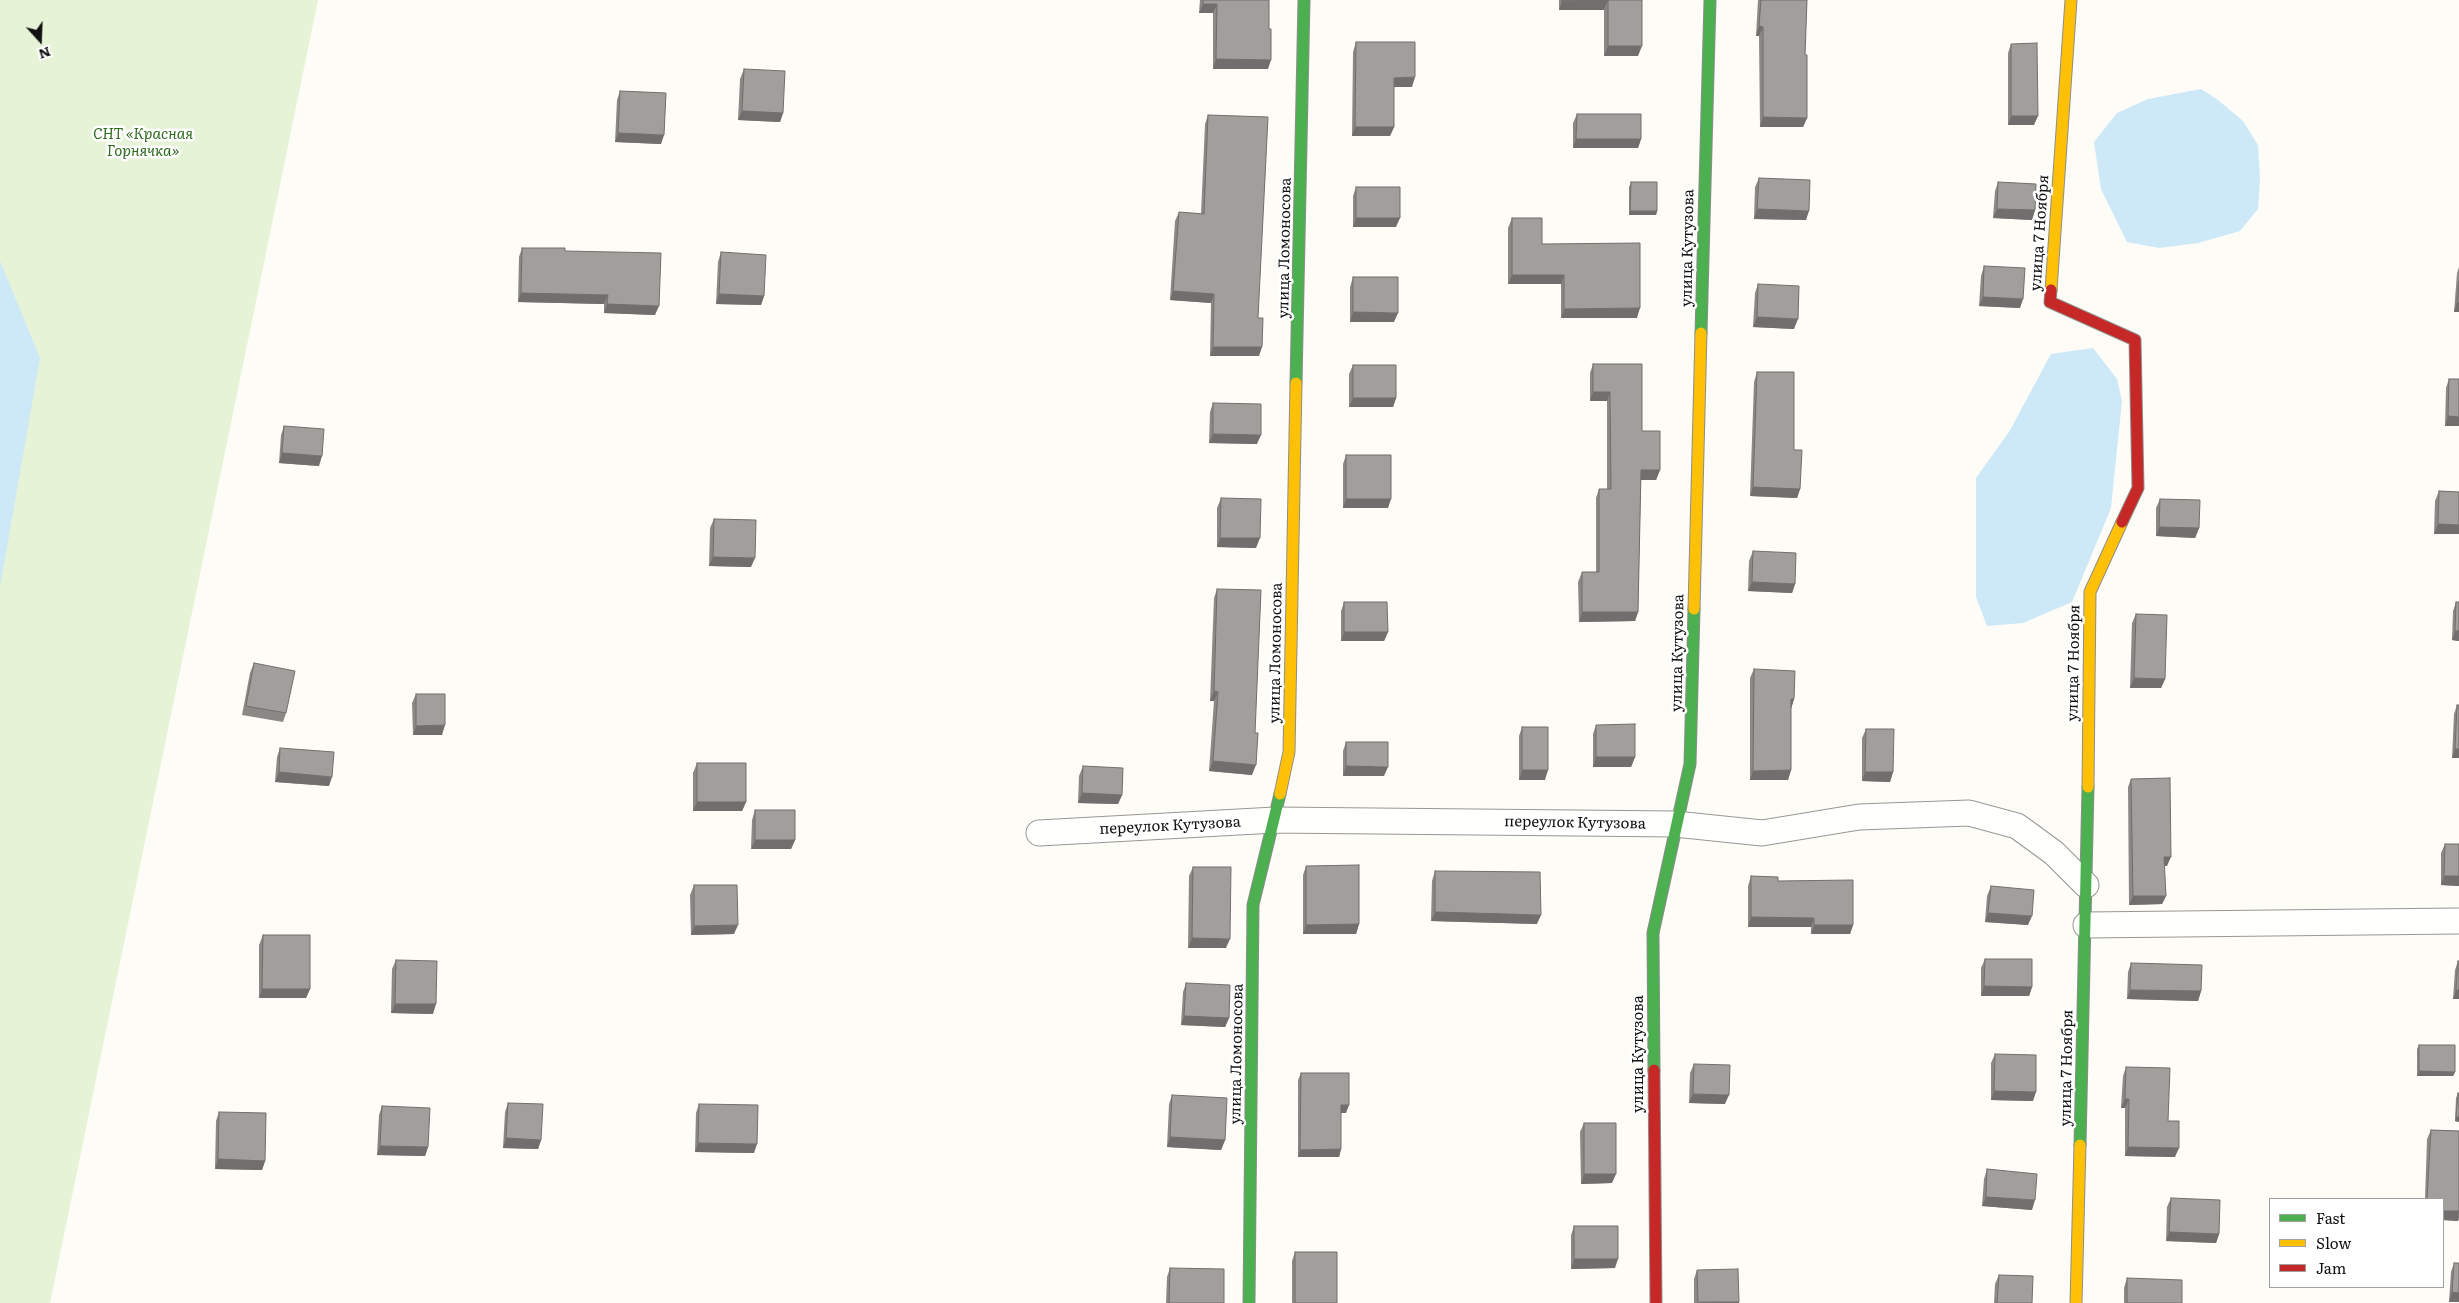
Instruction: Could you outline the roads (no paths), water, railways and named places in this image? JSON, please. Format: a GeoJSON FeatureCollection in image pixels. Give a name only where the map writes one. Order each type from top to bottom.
{"type":"FeatureCollection","features":[{"type":"Feature","properties":{"kind":"street","name":"улица Ломоносова"},"geometry":{"type":"LineString","coordinates":[[1249,1303],[1253,905],[1276,820],[1289,752],[1304,0]]}},
{"type":"Feature","properties":{"kind":"street","name":"улица Кутузова"},"geometry":{"type":"LineString","coordinates":[[1656,1303],[1653,933],[1675,824],[1690,764],[1710,0]]}},
{"type":"Feature","properties":{"kind":"street","name":"улица 7 Ноября"},"geometry":{"type":"LineString","coordinates":[[2071,0],[2050,302],[2135,340],[2138,488],[2090,592],[2086,926],[2076,1303]]}},
{"type":"Feature","properties":{"kind":"street","name":"переулок Кутузова"},"geometry":{"type":"LineString","coordinates":[[1039,833],[1276,820],[1675,824],[1762,833],[1859,817],[1969,813],[2017,826],[2054,853],[2086,885]]}},
{"type":"Feature","properties":{"kind":"street"},"geometry":{"type":"LineString","coordinates":[[2086,926],[2459,921]]}},
{"type":"Feature","properties":{"kind":"water"},"geometry":{"type":"Polygon","coordinates":[[[2201,89],[2218,100],[2243,121],[2258,145],[2260,178],[2258,209],[2240,231],[2198,243],[2159,248],[2127,242],[2101,189],[2094,142],[2117,113],[2148,99],[2201,89]]]}},
{"type":"Feature","properties":{"kind":"water"},"geometry":{"type":"Polygon","coordinates":[[[0,261],[40,358],[0,587],[0,261]]]}},
{"type":"Feature","properties":{"kind":"water"},"geometry":{"type":"Polygon","coordinates":[[[2093,348],[2117,379],[2122,401],[2111,508],[2072,602],[2023,623],[1987,626],[1976,597],[1976,478],[2009,432],[2051,354],[2093,348]]]}},
{"type":"Feature","properties":{"kind":"park label","name":"СНТ «Красная Горнячка»"},"geometry":{"type":"Point","coordinates":[143,144]}}]}
